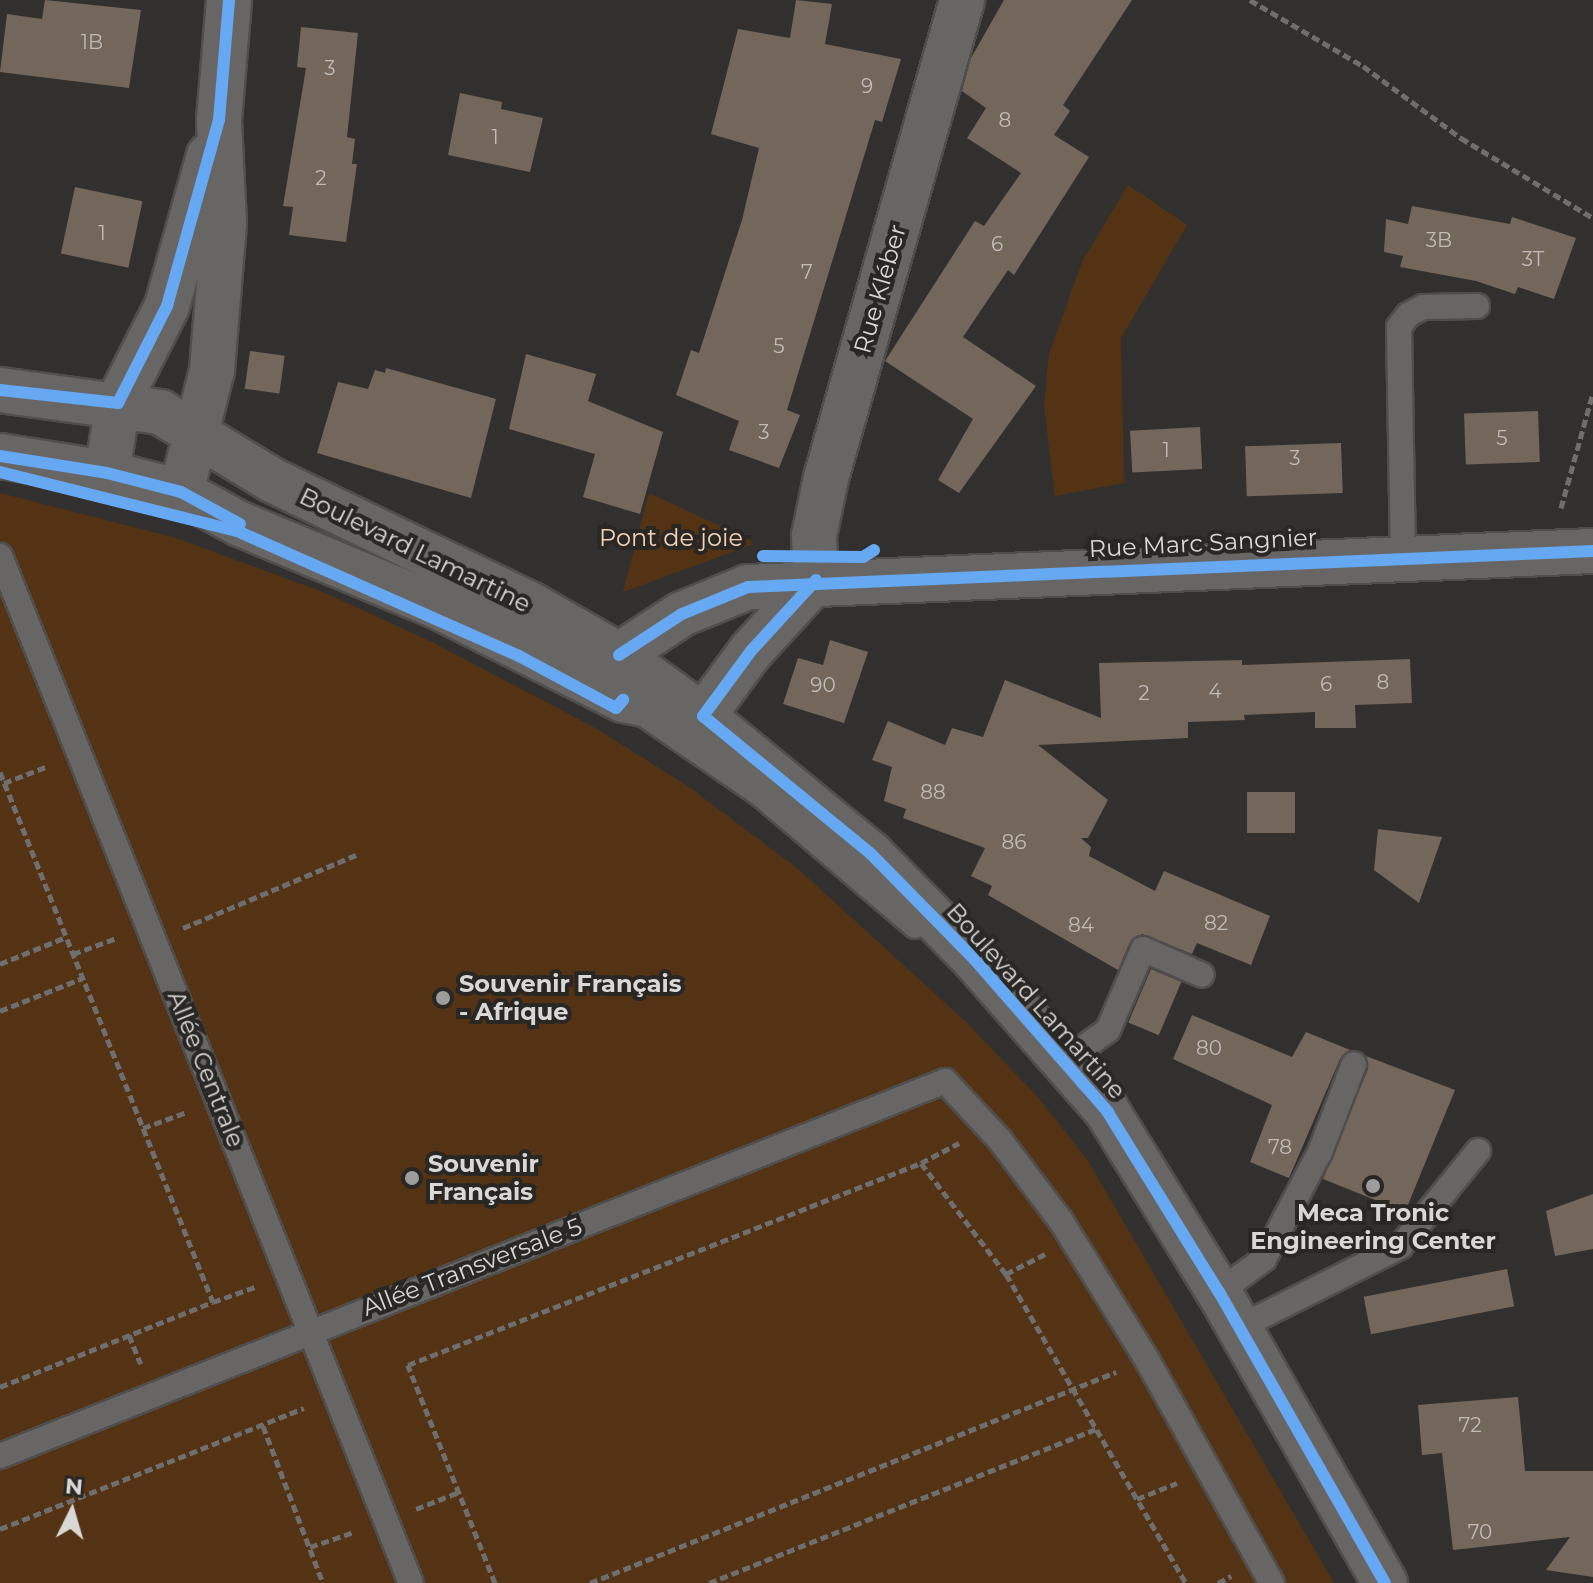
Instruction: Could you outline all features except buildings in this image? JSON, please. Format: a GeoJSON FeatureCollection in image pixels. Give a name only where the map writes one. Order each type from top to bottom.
{"type":"FeatureCollection","features":[{"type":"Feature","properties":{"kind":"street"},"geometry":{"type":"LineString","coordinates":[[181,492],[200,432],[212,370],[224,223],[219,120],[229,0]]}},
{"type":"Feature","properties":{"kind":"street","name":"Rue Kléber"},"geometry":{"type":"LineString","coordinates":[[816,580],[814,536],[826,478],[962,0]]}},
{"type":"Feature","properties":{"kind":"street"},"geometry":{"type":"LineString","coordinates":[[107,473],[118,403],[167,306],[219,120]]}},
{"type":"Feature","properties":{"kind":"street","name":"Boulevard Lamartine"},"geometry":{"type":"LineString","coordinates":[[0,390],[118,403],[160,412],[200,432],[272,480],[530,604],[619,655],[703,716],[871,854],[1065,1061],[1155,1182],[1385,1583]]}},
{"type":"Feature","properties":{"kind":"street","name":"Boulevard Lamartine"},"geometry":{"type":"LineString","coordinates":[[0,398],[47,396]]}},
{"type":"Feature","properties":{"kind":"street","name":"Boulevard Lamartine"},"geometry":{"type":"LineString","coordinates":[[0,456],[107,473],[181,492],[240,524],[435,605],[623,700],[703,716]]}},
{"type":"Feature","properties":{"kind":"street","name":"Rue Marc Sangnier"},"geometry":{"type":"LineString","coordinates":[[619,655],[723,593],[816,580],[1593,551]]}},
{"type":"Feature","properties":{"kind":"street"},"geometry":{"type":"LineString","coordinates":[[703,716],[751,651],[816,580]]}},
{"type":"Feature","properties":{"kind":"lane"},"geometry":{"type":"LineString","coordinates":[[1403,557],[1399,327],[1408,315],[1423,307],[1477,306]]}},
{"type":"Feature","properties":{"kind":"lane","name":"Allée Centrale"},"geometry":{"type":"LineString","coordinates":[[0,556],[411,1583]]}},
{"type":"Feature","properties":{"kind":"lane"},"geometry":{"type":"LineString","coordinates":[[623,700],[759,793],[947,953],[1080,1103],[1220,1309],[1375,1583]]}},
{"type":"Feature","properties":{"kind":"lane"},"geometry":{"type":"LineString","coordinates":[[1065,1061],[1108,1030],[1143,949],[1202,975]]}},
{"type":"Feature","properties":{"kind":"lane"},"geometry":{"type":"LineString","coordinates":[[1230,1309],[1264,1259],[1320,1152],[1354,1064]]}},
{"type":"Feature","properties":{"kind":"lane","name":"Allée Transversale 5"},"geometry":{"type":"LineString","coordinates":[[0,1456],[311,1330],[945,1081],[1000,1140],[1061,1221],[1146,1358]]}},
{"type":"Feature","properties":{"kind":"lane"},"geometry":{"type":"LineString","coordinates":[[1230,1309],[1400,1247],[1478,1151]]}},
{"type":"Feature","properties":{"kind":"lane"},"geometry":{"type":"LineString","coordinates":[[1146,1358],[1272,1583]]}},
{"type":"Feature","properties":{"kind":"path"},"geometry":{"type":"LineString","coordinates":[[1250,0],[1363,66],[1461,138],[1593,218]]}},
{"type":"Feature","properties":{"kind":"path"},"geometry":{"type":"LineString","coordinates":[[1559,513],[1593,393]]}},
{"type":"Feature","properties":{"kind":"path"},"geometry":{"type":"LineString","coordinates":[[4,783],[79,754]]}},
{"type":"Feature","properties":{"kind":"path"},"geometry":{"type":"LineString","coordinates":[[0,772],[213,1302]]}},
{"type":"Feature","properties":{"kind":"path"},"geometry":{"type":"LineString","coordinates":[[73,954],[151,933],[356,855]]}},
{"type":"Feature","properties":{"kind":"path"},"geometry":{"type":"LineString","coordinates":[[0,964],[66,937]]}},
{"type":"Feature","properties":{"kind":"path"},"geometry":{"type":"LineString","coordinates":[[0,1011],[83,978]]}},
{"type":"Feature","properties":{"kind":"path"},"geometry":{"type":"LineString","coordinates":[[143,1128],[219,1101]]}},
{"type":"Feature","properties":{"kind":"path"},"geometry":{"type":"LineString","coordinates":[[495,1583],[408,1365],[921,1163],[1006,1274],[1186,1583]]}},
{"type":"Feature","properties":{"kind":"path"},"geometry":{"type":"LineString","coordinates":[[0,1387],[288,1275]]}},
{"type":"Feature","properties":{"kind":"path"},"geometry":{"type":"LineString","coordinates":[[590,1583],[1076,1392],[1146,1358]]}},
{"type":"Feature","properties":{"kind":"path"},"geometry":{"type":"LineString","coordinates":[[0,1529],[263,1426],[336,1393]]}},
{"type":"Feature","properties":{"kind":"path"},"geometry":{"type":"LineString","coordinates":[[263,1426],[323,1583]]}},
{"type":"Feature","properties":{"kind":"path"},"geometry":{"type":"LineString","coordinates":[[709,1583],[1096,1429]]}},
{"type":"Feature","properties":{"kind":"path"},"geometry":{"type":"LineString","coordinates":[[1137,1499],[1209,1470]]}},
{"type":"Feature","properties":{"kind":"path"},"geometry":{"type":"LineString","coordinates":[[310,1547],[459,1492]]}},
{"type":"Feature","properties":{"kind":"green space"},"geometry":{"type":"Polygon","coordinates":[[[1128,185],[1187,225],[1121,338],[1124,483],[1055,496],[1044,406],[1049,354],[1082,262],[1128,185]]]}},
{"type":"Feature","properties":{"kind":"green space"},"geometry":{"type":"Polygon","coordinates":[[[0,493],[176,538],[323,592],[432,642],[597,729],[689,787],[797,868],[965,1021],[1037,1096],[1088,1161],[1334,1583],[0,1583],[0,493]]]}},
{"type":"Feature","properties":{"kind":"green space","name":"Pont de joie"},"geometry":{"type":"Polygon","coordinates":[[[649,493],[752,541],[751,545],[623,592],[649,493]]]}},
{"type":"Feature","properties":{"kind":"cycle path"},"geometry":{"type":"LineString","coordinates":[[0,390],[118,403],[167,306],[219,120],[229,0]]}},
{"type":"Feature","properties":{"kind":"cycle path"},"geometry":{"type":"LineString","coordinates":[[0,456],[107,473],[181,492],[240,524]]}},
{"type":"Feature","properties":{"kind":"cycle path"},"geometry":{"type":"LineString","coordinates":[[0,472],[237,531],[519,656],[616,708],[623,700]]}},
{"type":"Feature","properties":{"kind":"cycle path"},"geometry":{"type":"LineString","coordinates":[[763,556],[863,557],[874,550]]}},
{"type":"Feature","properties":{"kind":"cycle path"},"geometry":{"type":"LineString","coordinates":[[619,655],[682,614],[748,587],[1593,551]]}},
{"type":"Feature","properties":{"kind":"cycle path"},"geometry":{"type":"LineString","coordinates":[[816,580],[751,651],[703,716],[871,854],[975,960],[1107,1111],[1219,1292],[1385,1583]]}},
{"type":"Feature","properties":{"kind":"place","name":"Souvenir Français - Afrique"},"geometry":{"type":"Point","coordinates":[443,998]}},
{"type":"Feature","properties":{"kind":"place","name":"Souvenir Français"},"geometry":{"type":"Point","coordinates":[412,1178]}},
{"type":"Feature","properties":{"kind":"place","name":"Meca Tronic Engineering Center"},"geometry":{"type":"Point","coordinates":[1373,1186]}}]}
